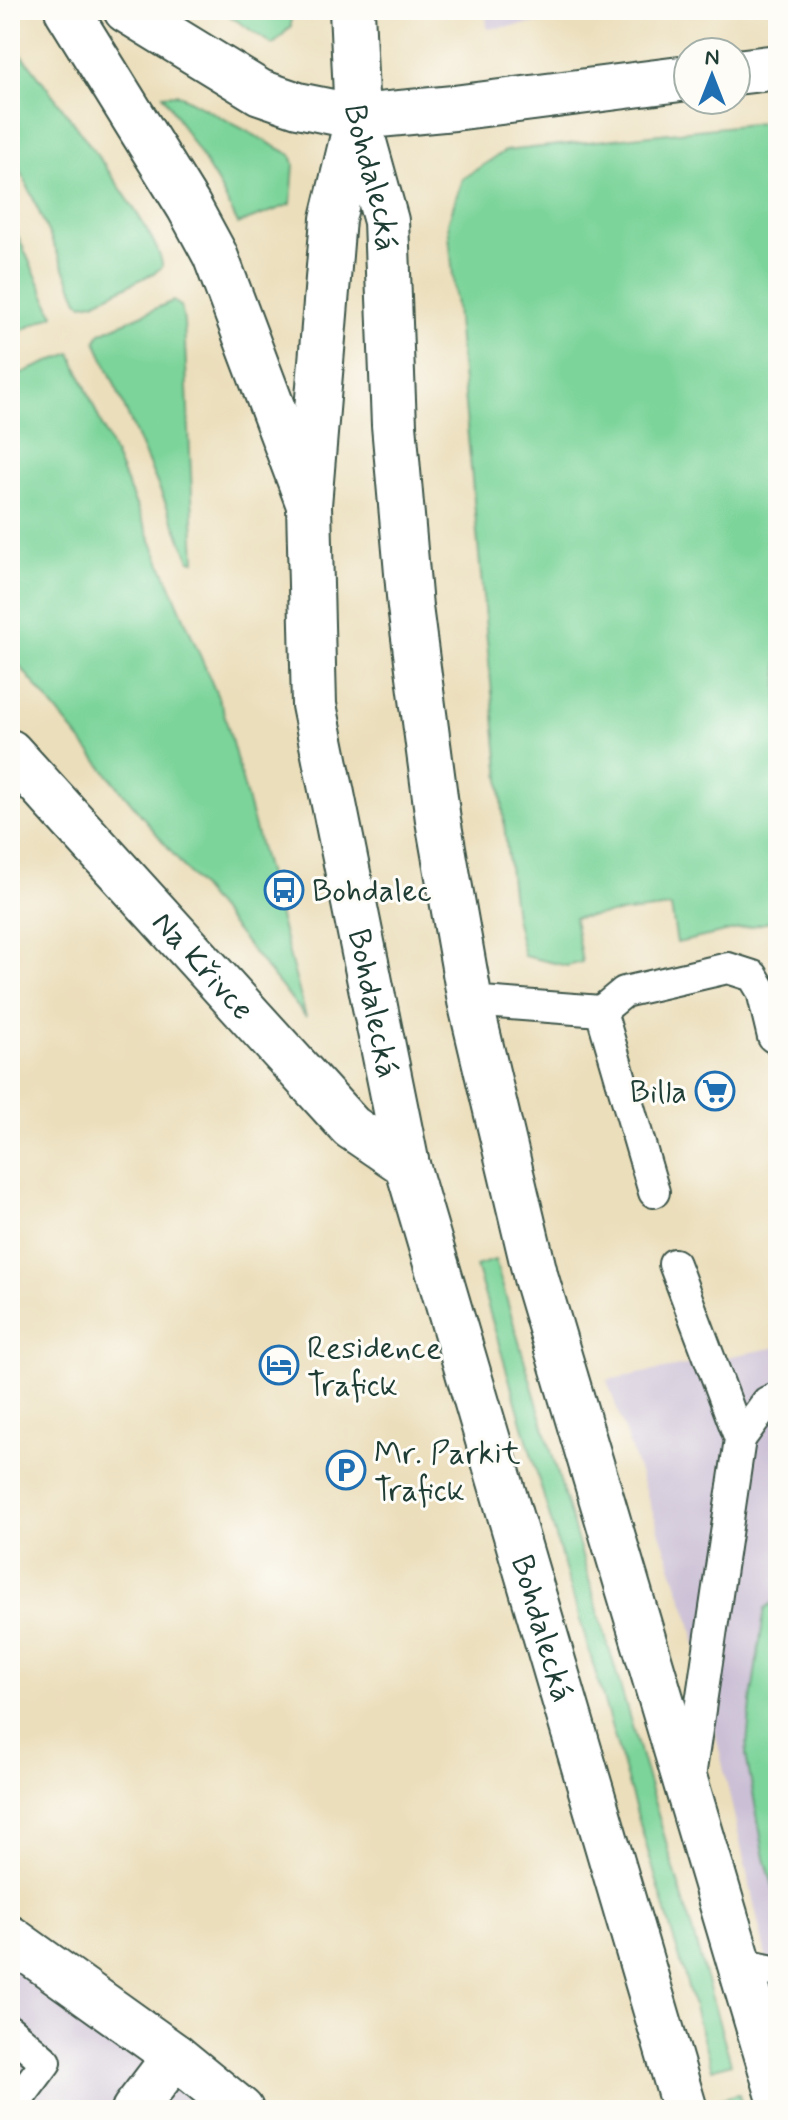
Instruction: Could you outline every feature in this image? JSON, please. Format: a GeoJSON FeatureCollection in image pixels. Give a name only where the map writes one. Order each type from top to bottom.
{"type":"FeatureCollection","features":[{"type":"Feature","properties":{"kind":"main road"},"geometry":{"type":"LineString","coordinates":[[67,10],[189,207],[215,255],[309,505]]}},
{"type":"Feature","properties":{"kind":"main road"},"geometry":{"type":"LineString","coordinates":[[126,10],[260,92],[298,105],[357,117],[672,80]]}},
{"type":"Feature","properties":{"kind":"main road"},"geometry":{"type":"LineString","coordinates":[[352,10],[357,117]]}},
{"type":"Feature","properties":{"kind":"main road"},"geometry":{"type":"LineString","coordinates":[[752,70],[778,67]]}},
{"type":"Feature","properties":{"kind":"main road","name":"Bohdalecká"},"geometry":{"type":"LineString","coordinates":[[357,117],[333,219],[309,505],[314,705],[407,1165],[685,2110]]}},
{"type":"Feature","properties":{"kind":"main road","name":"Bohdalecká"},"geometry":{"type":"LineString","coordinates":[[357,117],[386,221],[394,425],[410,607],[438,820],[470,1001],[525,1240],[688,1791],[759,1968],[778,2093]]}},
{"type":"Feature","properties":{"kind":"main road","name":"Na Křivce"},"geometry":{"type":"LineString","coordinates":[[10,752],[351,1127],[407,1165]]}},
{"type":"Feature","properties":{"kind":"main road"},"geometry":{"type":"LineString","coordinates":[[10,1938],[175,2056],[241,2110]]}},
{"type":"Feature","properties":{"kind":"main road"},"geometry":{"type":"LineString","coordinates":[[134,2110],[175,2056]]}},
{"type":"Feature","properties":{"kind":"lane"},"geometry":{"type":"LineString","coordinates":[[470,1001],[601,1011],[624,992],[728,968],[753,976],[762,991],[773,1037]]}},
{"type":"Feature","properties":{"kind":"lane"},"geometry":{"type":"LineString","coordinates":[[601,1011],[654,1192]]}},
{"type":"Feature","properties":{"kind":"lane"},"geometry":{"type":"LineString","coordinates":[[674,1264],[740,1439]]}},
{"type":"Feature","properties":{"kind":"lane"},"geometry":{"type":"LineString","coordinates":[[688,1791],[740,1439],[767,1402],[778,1397]]}},
{"type":"Feature","properties":{"kind":"lane"},"geometry":{"type":"LineString","coordinates":[[10,2031],[46,2062],[10,2110]]}},
{"type":"Feature","properties":{"kind":"shaded area"},"geometry":{"type":"Polygon","coordinates":[[[486,10],[650,10],[487,29],[486,10]]]}},
{"type":"Feature","properties":{"kind":"shaded area"},"geometry":{"type":"Polygon","coordinates":[[[778,1347],[778,2010],[690,1620],[607,1380],[778,1347]]]}},
{"type":"Feature","properties":{"kind":"shaded area"},"geometry":{"type":"Polygon","coordinates":[[[10,1960],[189,2095],[208,2110],[10,2110],[10,1960]]]}},
{"type":"Feature","properties":{"kind":"green space"},"geometry":{"type":"Polygon","coordinates":[[[221,10],[291,10],[291,26],[273,45],[221,10]]]}},
{"type":"Feature","properties":{"kind":"green space"},"geometry":{"type":"Polygon","coordinates":[[[10,42],[105,166],[158,251],[162,267],[94,302],[82,304],[78,300],[10,146],[10,42]]]}},
{"type":"Feature","properties":{"kind":"green space"},"geometry":{"type":"Polygon","coordinates":[[[178,94],[291,155],[294,164],[291,204],[238,224],[217,182],[163,95],[178,94]]]}},
{"type":"Feature","properties":{"kind":"green space"},"geometry":{"type":"Polygon","coordinates":[[[778,121],[778,920],[677,943],[671,907],[574,918],[582,962],[567,966],[524,956],[515,917],[505,833],[448,223],[462,179],[505,151],[778,121]]]}},
{"type":"Feature","properties":{"kind":"green space"},"geometry":{"type":"Polygon","coordinates":[[[10,219],[54,315],[10,336],[10,219]]]}},
{"type":"Feature","properties":{"kind":"green space"},"geometry":{"type":"Polygon","coordinates":[[[173,301],[181,306],[184,322],[195,561],[190,560],[96,341],[100,333],[173,301]]]}},
{"type":"Feature","properties":{"kind":"green space"},"geometry":{"type":"Polygon","coordinates":[[[71,353],[223,709],[306,1017],[10,654],[10,378],[71,353]]]}},
{"type":"Feature","properties":{"kind":"green space"},"geometry":{"type":"Polygon","coordinates":[[[495,1260],[731,2063],[712,2069],[476,1266],[495,1260]]]}},
{"type":"Feature","properties":{"kind":"green space"},"geometry":{"type":"Polygon","coordinates":[[[776,1601],[778,1903],[765,1858],[746,1755],[765,1608],[776,1601]]]}},
{"type":"Feature","properties":{"kind":"green space"},"geometry":{"type":"Polygon","coordinates":[[[739,2094],[744,2110],[722,2110],[719,2099],[739,2094]]]}},
{"type":"Feature","properties":{"kind":"place","name":"Bohdalec"},"geometry":{"type":"Point","coordinates":[284,890]}},
{"type":"Feature","properties":{"kind":"place","name":"Billa"},"geometry":{"type":"Point","coordinates":[715,1091]}},
{"type":"Feature","properties":{"kind":"place","name":"Residence Trafick"},"geometry":{"type":"Point","coordinates":[279,1365]}},
{"type":"Feature","properties":{"kind":"place","name":"Mr. Parkit Trafick"},"geometry":{"type":"Point","coordinates":[346,1470]}}]}
